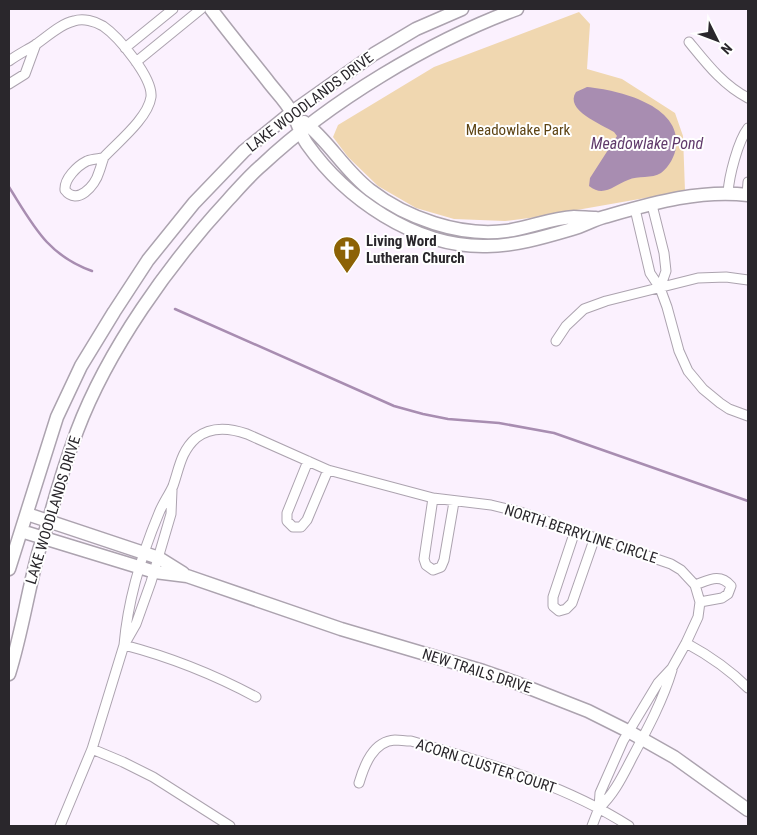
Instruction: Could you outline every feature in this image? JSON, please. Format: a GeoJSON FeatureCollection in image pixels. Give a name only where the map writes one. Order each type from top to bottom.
{"type":"FeatureCollection","features":[{"type":"Feature","properties":{"kind":"main road"},"geometry":{"type":"LineString","coordinates":[[211,9],[305,129],[372,192],[390,204],[423,220],[441,226],[476,232],[506,231],[572,217],[602,218],[701,194],[728,193],[748,195]]}},
{"type":"Feature","properties":{"kind":"main road","name":"LAKE WOODLANDS DRIVE"},"geometry":{"type":"LineString","coordinates":[[9,569],[57,417],[82,366],[148,260],[194,203],[244,151],[292,112],[374,54],[416,29],[462,9]]}},
{"type":"Feature","properties":{"kind":"main road","name":"LAKE WOODLANDS DRIVE"},"geometry":{"type":"LineString","coordinates":[[9,674],[38,554],[59,482],[78,429],[102,377],[132,324],[164,276],[211,219],[261,165],[305,129],[389,71],[468,30],[517,9]]}},
{"type":"Feature","properties":{"kind":"main road","name":"NEW TRAILS DRIVE"},"geometry":{"type":"LineString","coordinates":[[26,514],[144,552],[159,558],[187,576]]}},
{"type":"Feature","properties":{"kind":"main road","name":"NEW TRAILS DRIVE"},"geometry":{"type":"LineString","coordinates":[[21,531],[155,572],[187,576],[340,629],[483,670],[588,711],[628,731],[689,767],[748,810]]}},
{"type":"Feature","properties":{"kind":"street"},"geometry":{"type":"LineString","coordinates":[[131,55],[173,9]]}},
{"type":"Feature","properties":{"kind":"street"},"geometry":{"type":"LineString","coordinates":[[131,55],[201,9]]}},
{"type":"Feature","properties":{"kind":"street"},"geometry":{"type":"LineString","coordinates":[[9,61],[74,20],[94,22],[103,26],[131,55],[150,86],[151,97],[148,106],[137,122],[104,157],[96,180],[78,196],[73,197],[68,194],[65,190],[66,180],[86,162],[104,157]]}},
{"type":"Feature","properties":{"kind":"street"},"geometry":{"type":"LineString","coordinates":[[689,42],[726,84],[748,98]]}},
{"type":"Feature","properties":{"kind":"street"},"geometry":{"type":"LineString","coordinates":[[9,84],[25,74],[36,44]]}},
{"type":"Feature","properties":{"kind":"street"},"geometry":{"type":"LineString","coordinates":[[728,193],[729,183],[748,128]]}},
{"type":"Feature","properties":{"kind":"street"},"geometry":{"type":"LineString","coordinates":[[748,182],[748,195]]}},
{"type":"Feature","properties":{"kind":"street"},"geometry":{"type":"LineString","coordinates":[[652,205],[664,252],[666,271],[660,288]]}},
{"type":"Feature","properties":{"kind":"street"},"geometry":{"type":"LineString","coordinates":[[635,209],[650,274],[660,288],[679,351],[688,370],[703,389],[720,403],[729,409],[748,416]]}},
{"type":"Feature","properties":{"kind":"street"},"geometry":{"type":"LineString","coordinates":[[556,342],[566,326],[584,309],[606,301],[698,278],[748,280]]}},
{"type":"Feature","properties":{"kind":"street","name":"NORTH BERRYLINE CIRCLE"},"geometry":{"type":"LineString","coordinates":[[172,487],[181,459],[188,446],[197,437],[220,429],[233,429],[328,470],[433,498],[491,505],[520,512],[671,564],[681,570],[695,585],[700,602]]}},
{"type":"Feature","properties":{"kind":"street"},"geometry":{"type":"LineString","coordinates":[[308,461],[287,512],[287,521],[293,527],[301,527],[307,520],[328,470]]}},
{"type":"Feature","properties":{"kind":"street"},"geometry":{"type":"LineString","coordinates":[[60,826],[92,750],[124,645],[128,606],[144,552],[160,511],[172,487]]}},
{"type":"Feature","properties":{"kind":"street"},"geometry":{"type":"LineString","coordinates":[[124,645],[136,624],[155,572],[171,514],[172,487]]}},
{"type":"Feature","properties":{"kind":"street"},"geometry":{"type":"LineString","coordinates":[[433,498],[424,559],[426,565],[433,570],[441,567],[444,560],[454,502]]}},
{"type":"Feature","properties":{"kind":"street"},"geometry":{"type":"LineString","coordinates":[[575,531],[552,597],[553,606],[559,610],[566,609],[572,603],[594,537]]}},
{"type":"Feature","properties":{"kind":"street"},"geometry":{"type":"LineString","coordinates":[[592,826],[599,808],[600,793],[628,731],[658,684],[672,668],[686,643],[698,617],[700,602],[722,598],[728,594],[731,586],[726,580],[718,578],[695,585]]}},
{"type":"Feature","properties":{"kind":"street"},"geometry":{"type":"LineString","coordinates":[[686,643],[711,656],[729,669],[748,688]]}},
{"type":"Feature","properties":{"kind":"street"},"geometry":{"type":"LineString","coordinates":[[124,645],[149,652],[225,681],[256,697]]}},
{"type":"Feature","properties":{"kind":"street"},"geometry":{"type":"LineString","coordinates":[[599,808],[610,798],[642,739],[666,689],[672,668]]}},
{"type":"Feature","properties":{"kind":"street","name":"ACORN CLUSTER COURT"},"geometry":{"type":"LineString","coordinates":[[359,783],[364,765],[372,753],[382,745],[393,740],[410,741],[540,781],[599,808],[629,826]]}},
{"type":"Feature","properties":{"kind":"street"},"geometry":{"type":"LineString","coordinates":[[92,750],[123,762],[153,777],[230,826]]}},
{"type":"Feature","properties":{"kind":"green space","name":"Meadowlake Park"},"geometry":{"type":"Polygon","coordinates":[[[579,12],[590,24],[587,69],[622,79],[675,113],[683,136],[685,191],[505,221],[454,219],[416,208],[378,186],[348,157],[333,137],[338,125],[434,67],[579,12]]]}},
{"type":"Feature","properties":{"kind":"water","name":"Meadowlake Pond"},"geometry":{"type":"Polygon","coordinates":[[[587,87],[615,92],[645,102],[659,110],[669,120],[675,132],[676,147],[671,161],[664,171],[657,175],[623,182],[604,191],[599,191],[589,186],[590,178],[617,136],[614,132],[586,116],[575,105],[576,92],[587,87]]]}},
{"type":"Feature","properties":{"kind":"waterway"},"geometry":{"type":"LineString","coordinates":[[9,187],[34,226],[52,247],[76,264],[92,271]]}},
{"type":"Feature","properties":{"kind":"waterway"},"geometry":{"type":"LineString","coordinates":[[175,309],[394,406],[448,419],[499,423],[554,433],[748,501]]}},
{"type":"Feature","properties":{"kind":"place","name":"Living Word Lutheran Church"},"geometry":{"type":"Point","coordinates":[347,274]}}]}
